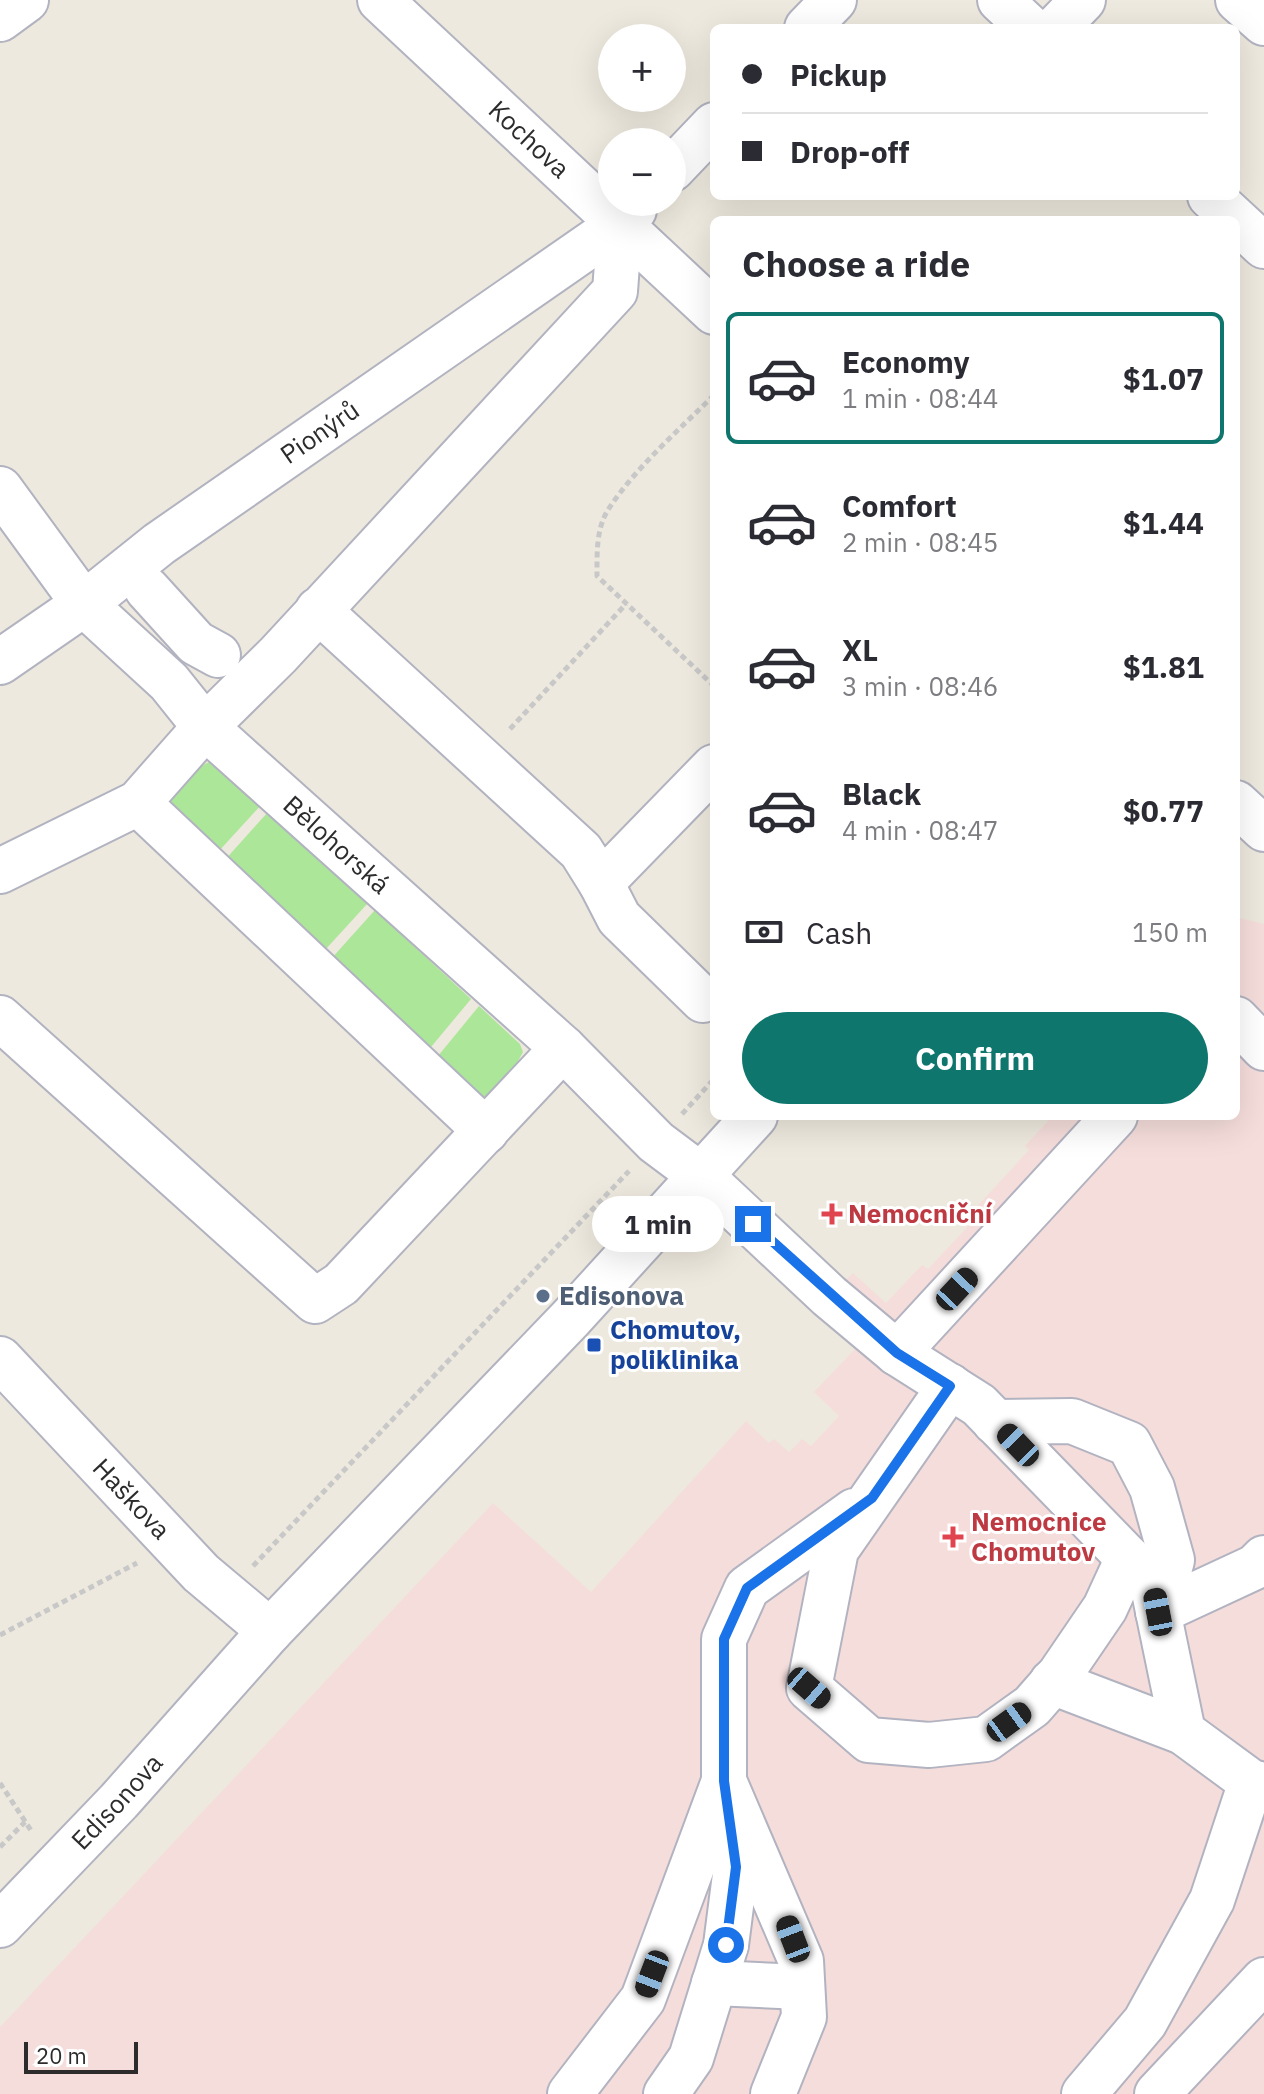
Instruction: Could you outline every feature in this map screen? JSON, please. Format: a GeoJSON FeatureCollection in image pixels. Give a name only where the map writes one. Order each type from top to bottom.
{"type":"FeatureCollection","features":[{"type":"Feature","properties":{"kind":"street"},"geometry":{"type":"LineString","coordinates":[[0,19],[26,0]]}},
{"type":"Feature","properties":{"kind":"street","name":"Kochova"},"geometry":{"type":"LineString","coordinates":[[380,0],[598,185]]}},
{"type":"Feature","properties":{"kind":"street"},"geometry":{"type":"LineString","coordinates":[[811,24],[834,0]]}},
{"type":"Feature","properties":{"kind":"street"},"geometry":{"type":"LineString","coordinates":[[1000,0],[1026,24]]}},
{"type":"Feature","properties":{"kind":"street"},"geometry":{"type":"LineString","coordinates":[[1060,24],[1083,0]]}},
{"type":"Feature","properties":{"kind":"street"},"geometry":{"type":"LineString","coordinates":[[1238,0],[1264,23]]}},
{"type":"Feature","properties":{"kind":"street"},"geometry":{"type":"LineString","coordinates":[[686,154],[710,129]]}},
{"type":"Feature","properties":{"kind":"street"},"geometry":{"type":"LineString","coordinates":[[1214,200],[1232,216]]}},
{"type":"Feature","properties":{"kind":"street","name":"Pionýrů"},"geometry":{"type":"LineString","coordinates":[[0,662],[84,604],[159,544],[627,216]]}},
{"type":"Feature","properties":{"kind":"street"},"geometry":{"type":"LineString","coordinates":[[0,871],[138,803],[205,727],[615,291],[630,216]]}},
{"type":"Feature","properties":{"kind":"street","name":"Kochova"},"geometry":{"type":"LineString","coordinates":[[634,216],[710,307]]}},
{"type":"Feature","properties":{"kind":"street"},"geometry":{"type":"LineString","coordinates":[[1240,224],[1264,246]]}},
{"type":"Feature","properties":{"kind":"street","name":"Bělohorská"},"geometry":{"type":"LineString","coordinates":[[0,489],[84,604],[163,677],[205,727],[563,1048],[656,1142],[700,1175],[829,1296],[897,1353],[979,1405],[1152,1582],[1183,1732]]}},
{"type":"Feature","properties":{"kind":"street"},"geometry":{"type":"LineString","coordinates":[[147,589],[207,649],[163,677]]}},
{"type":"Feature","properties":{"kind":"street"},"geometry":{"type":"LineString","coordinates":[[318,610],[581,851],[619,918],[703,1000]]}},
{"type":"Feature","properties":{"kind":"street"},"geometry":{"type":"LineString","coordinates":[[601,883],[710,771]]}},
{"type":"Feature","properties":{"kind":"street"},"geometry":{"type":"LineString","coordinates":[[138,803],[486,1131]]}},
{"type":"Feature","properties":{"kind":"street"},"geometry":{"type":"LineString","coordinates":[[1240,807],[1264,829]]}},
{"type":"Feature","properties":{"kind":"street"},"geometry":{"type":"LineString","coordinates":[[0,1018],[315,1301],[341,1284],[563,1048]]}},
{"type":"Feature","properties":{"kind":"street"},"geometry":{"type":"LineString","coordinates":[[1240,1023],[1264,1048]]}},
{"type":"Feature","properties":{"kind":"street","name":"Edisonova"},"geometry":{"type":"LineString","coordinates":[[0,1925],[119,1801],[270,1631],[571,1318],[751,1120]]}},
{"type":"Feature","properties":{"kind":"street"},"geometry":{"type":"LineString","coordinates":[[897,1353],[1111,1120]]}},
{"type":"Feature","properties":{"kind":"street","name":"Haškova"},"geometry":{"type":"LineString","coordinates":[[0,1359],[201,1573],[270,1631]]}},
{"type":"Feature","properties":{"kind":"street"},"geometry":{"type":"LineString","coordinates":[[950,1386],[836,1550],[809,1688],[869,1740],[929,1745],[986,1739],[1032,1706],[1052,1682],[1105,1608],[1128,1558]]}},
{"type":"Feature","properties":{"kind":"street"},"geometry":{"type":"LineString","coordinates":[[995,1422],[1072,1421],[1129,1444],[1152,1488],[1172,1560],[1158,1612]]}},
{"type":"Feature","properties":{"kind":"street"},"geometry":{"type":"LineString","coordinates":[[666,2094],[691,2058],[726,1945],[736,1867],[724,1781],[724,1639],[747,1588],[872,1498]]}},
{"type":"Feature","properties":{"kind":"street"},"geometry":{"type":"LineString","coordinates":[[1158,1612],[1255,1567],[1264,1558]]}},
{"type":"Feature","properties":{"kind":"street"},"geometry":{"type":"LineString","coordinates":[[1052,1682],[1183,1732],[1257,1783],[1212,1900],[1145,2022],[1084,2094]]}},
{"type":"Feature","properties":{"kind":"street"},"geometry":{"type":"LineString","coordinates":[[724,1781],[801,1961],[804,2017],[771,2093]]}},
{"type":"Feature","properties":{"kind":"street"},"geometry":{"type":"LineString","coordinates":[[570,2094],[643,1999],[724,1781]]}},
{"type":"Feature","properties":{"kind":"street"},"geometry":{"type":"LineString","coordinates":[[1157,2094],[1264,1980]]}},
{"type":"Feature","properties":{"kind":"street"},"geometry":{"type":"LineString","coordinates":[[714,1983],[802,1987]]}},
{"type":"Feature","properties":{"kind":"path"},"geometry":{"type":"LineString","coordinates":[[710,399],[659,450],[607,511],[597,544],[597,576],[710,682]]}},
{"type":"Feature","properties":{"kind":"path"},"geometry":{"type":"LineString","coordinates":[[481,760],[626,604]]}},
{"type":"Feature","properties":{"kind":"path"},"geometry":{"type":"LineString","coordinates":[[250,1569],[656,1142]]}},
{"type":"Feature","properties":{"kind":"path"},"geometry":{"type":"LineString","coordinates":[[0,1635],[173,1544]]}},
{"type":"Feature","properties":{"kind":"path"},"geometry":{"type":"LineString","coordinates":[[0,1783],[54,1867]]}},
{"type":"Feature","properties":{"kind":"path"},"geometry":{"type":"LineString","coordinates":[[0,1847],[25,1822]]}},
{"type":"Feature","properties":{"kind":"shaded area","name":"Nemocnice Chomutov"},"geometry":{"type":"Polygon","coordinates":[[[1240,918],[1264,924],[1264,2094],[0,2094],[0,2027],[493,1503],[591,1592],[746,1421],[769,1443],[774,1439],[789,1452],[802,1439],[811,1446],[839,1416],[814,1392],[857,1347],[818,1307],[853,1273],[886,1303],[922,1265],[928,1269],[976,1218],[971,1213],[1029,1150],[1025,1146],[1048,1121],[1240,1120],[1240,918]]]}},
{"type":"Feature","properties":{"kind":"green space"},"geometry":{"type":"Polygon","coordinates":[[[212,761],[261,805],[207,864],[155,806],[212,761]]]}},
{"type":"Feature","properties":{"kind":"green space"},"geometry":{"type":"Polygon","coordinates":[[[268,812],[368,903],[314,962],[215,871],[268,812]]]}},
{"type":"Feature","properties":{"kind":"green space"},"geometry":{"type":"Polygon","coordinates":[[[375,910],[471,999],[421,1059],[322,969],[375,910]]]}},
{"type":"Feature","properties":{"kind":"green space"},"geometry":{"type":"Polygon","coordinates":[[[479,1006],[520,1044],[523,1052],[493,1107],[429,1067],[479,1006]]]}},
{"type":"Feature","properties":{"kind":"place","name":"Nemocniční"},"geometry":{"type":"Point","coordinates":[832,1214]}},
{"type":"Feature","properties":{"kind":"place","name":"Edisonova"},"geometry":{"type":"Point","coordinates":[543,1296]}},
{"type":"Feature","properties":{"kind":"place","name":"Chomutov, poliklinika"},"geometry":{"type":"Point","coordinates":[594,1345]}},
{"type":"Feature","properties":{"kind":"place","name":"Nemocnice Chomutov"},"geometry":{"type":"Point","coordinates":[953,1537]}},
{"type":"Feature","properties":{"kind":"route"},"geometry":{"type":"LineString","coordinates":[[726,1945],[736,1867],[724,1781],[724,1639],[747,1588],[872,1498],[950,1386],[897,1353],[829,1296],[753,1224]]}}]}
